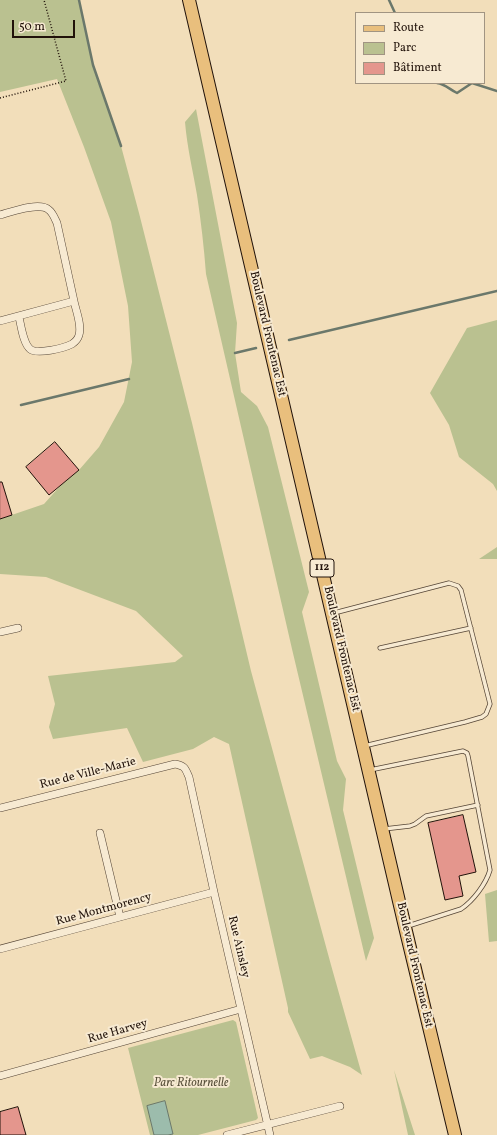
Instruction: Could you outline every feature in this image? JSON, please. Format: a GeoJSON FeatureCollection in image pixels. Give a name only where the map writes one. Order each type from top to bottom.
{"type":"FeatureCollection","features":[{"type":"Feature","properties":{"kind":"main road","name":"Boulevard Frontenac Est"},"geometry":{"type":"LineString","coordinates":[[189,0],[405,927],[455,1135]]}},
{"type":"Feature","properties":{"kind":"street"},"geometry":{"type":"LineString","coordinates":[[0,215],[42,206],[53,214],[57,223],[80,325],[80,333],[77,340],[72,344],[44,351],[35,351],[25,342],[19,317]]}},
{"type":"Feature","properties":{"kind":"street"},"geometry":{"type":"LineString","coordinates":[[0,322],[74,301]]}},
{"type":"Feature","properties":{"kind":"street"},"geometry":{"type":"LineString","coordinates":[[0,632],[18,628]]}},
{"type":"Feature","properties":{"kind":"street","name":"Rue de Ville-Marie"},"geometry":{"type":"LineString","coordinates":[[0,808],[175,764],[182,765]]}},
{"type":"Feature","properties":{"kind":"street","name":"Rue Ainsley"},"geometry":{"type":"LineString","coordinates":[[182,765],[189,777],[270,1135]]}},
{"type":"Feature","properties":{"kind":"street"},"geometry":{"type":"LineString","coordinates":[[100,833],[120,917]]}},
{"type":"Feature","properties":{"kind":"street","name":"Rue Montmorency"},"geometry":{"type":"LineString","coordinates":[[0,949],[214,892]]}},
{"type":"Feature","properties":{"kind":"street","name":"Rue Harvey"},"geometry":{"type":"LineString","coordinates":[[0,1076],[241,1009]]}},
{"type":"Feature","properties":{"kind":"street"},"geometry":{"type":"LineString","coordinates":[[227,1135],[340,1106]]}},
{"type":"Feature","properties":{"kind":"lane"},"geometry":{"type":"LineString","coordinates":[[333,614],[449,583],[458,586],[461,590],[490,704],[486,714],[482,717],[363,746]]}},
{"type":"Feature","properties":{"kind":"lane"},"geometry":{"type":"LineString","coordinates":[[380,648],[471,628]]}},
{"type":"Feature","properties":{"kind":"lane"},"geometry":{"type":"LineString","coordinates":[[369,770],[463,751],[467,753],[468,756],[490,870],[488,878],[468,904],[462,909],[405,927]]}},
{"type":"Feature","properties":{"kind":"lane"},"geometry":{"type":"LineString","coordinates":[[383,829],[410,826],[426,816],[478,806]]}},
{"type":"Feature","properties":{"kind":"path"},"geometry":{"type":"LineString","coordinates":[[0,98],[66,81],[44,0]]}},
{"type":"Feature","properties":{"kind":"green space"},"geometry":{"type":"Polygon","coordinates":[[[0,0],[79,0],[93,65],[121,146],[139,213],[192,423],[251,671],[362,1075],[350,1067],[322,1056],[310,1059],[288,1012],[229,744],[214,737],[193,749],[143,762],[127,728],[53,739],[49,727],[55,704],[48,676],[175,662],[183,656],[136,611],[46,577],[0,574],[0,519],[44,504],[61,485],[79,470],[99,447],[124,402],[132,362],[128,306],[111,222],[84,147],[57,79],[0,92],[0,0]]]}},
{"type":"Feature","properties":{"kind":"green space"},"geometry":{"type":"Polygon","coordinates":[[[196,109],[237,323],[235,353],[241,392],[257,406],[268,427],[309,592],[302,612],[337,761],[346,779],[343,810],[374,938],[366,961],[292,649],[206,274],[198,205],[185,122],[196,109]]]}},
{"type":"Feature","properties":{"kind":"green space"},"geometry":{"type":"Polygon","coordinates":[[[497,320],[497,491],[493,484],[459,457],[449,425],[430,393],[467,328],[497,320]]]}},
{"type":"Feature","properties":{"kind":"green space"},"geometry":{"type":"Polygon","coordinates":[[[497,547],[497,559],[479,559],[497,547]]]}},
{"type":"Feature","properties":{"kind":"green space"},"geometry":{"type":"Polygon","coordinates":[[[497,890],[497,941],[489,942],[485,894],[497,890]]]}},
{"type":"Feature","properties":{"kind":"green space","name":"Parc Ritournelle"},"geometry":{"type":"Polygon","coordinates":[[[233,1020],[236,1022],[258,1118],[256,1120],[198,1135],[150,1135],[128,1048],[233,1020]]]}},
{"type":"Feature","properties":{"kind":"green space"},"geometry":{"type":"Polygon","coordinates":[[[394,1070],[415,1135],[408,1135],[394,1070]]]}},
{"type":"Feature","properties":{"kind":"shaded area"},"geometry":{"type":"Polygon","coordinates":[[[165,1101],[173,1134],[154,1135],[147,1106],[165,1101]]]}},
{"type":"Feature","properties":{"kind":"building"},"geometry":{"type":"Polygon","coordinates":[[[55,442],[79,470],[49,495],[26,467],[55,442]]]}},
{"type":"Feature","properties":{"kind":"building"},"geometry":{"type":"Polygon","coordinates":[[[0,482],[2,482],[12,515],[0,519],[0,482]]]}},
{"type":"Feature","properties":{"kind":"building"},"geometry":{"type":"Polygon","coordinates":[[[463,815],[476,872],[459,876],[463,896],[445,900],[428,823],[463,815]]]}},
{"type":"Feature","properties":{"kind":"building"},"geometry":{"type":"Polygon","coordinates":[[[18,1107],[26,1135],[0,1135],[0,1112],[18,1107]]]}},
{"type":"Feature","properties":{"kind":"waterway"},"geometry":{"type":"LineString","coordinates":[[79,0],[93,65],[121,146]]}},
{"type":"Feature","properties":{"kind":"waterway"},"geometry":{"type":"LineString","coordinates":[[389,0],[395,12]]}},
{"type":"Feature","properties":{"kind":"waterway"},"geometry":{"type":"LineString","coordinates":[[440,84],[457,93],[470,84]]}},
{"type":"Feature","properties":{"kind":"waterway"},"geometry":{"type":"LineString","coordinates":[[475,84],[497,91]]}},
{"type":"Feature","properties":{"kind":"waterway"},"geometry":{"type":"LineString","coordinates":[[289,340],[497,291]]}},
{"type":"Feature","properties":{"kind":"waterway"},"geometry":{"type":"LineString","coordinates":[[235,353],[256,348]]}},
{"type":"Feature","properties":{"kind":"waterway"},"geometry":{"type":"LineString","coordinates":[[21,405],[129,379]]}}]}
